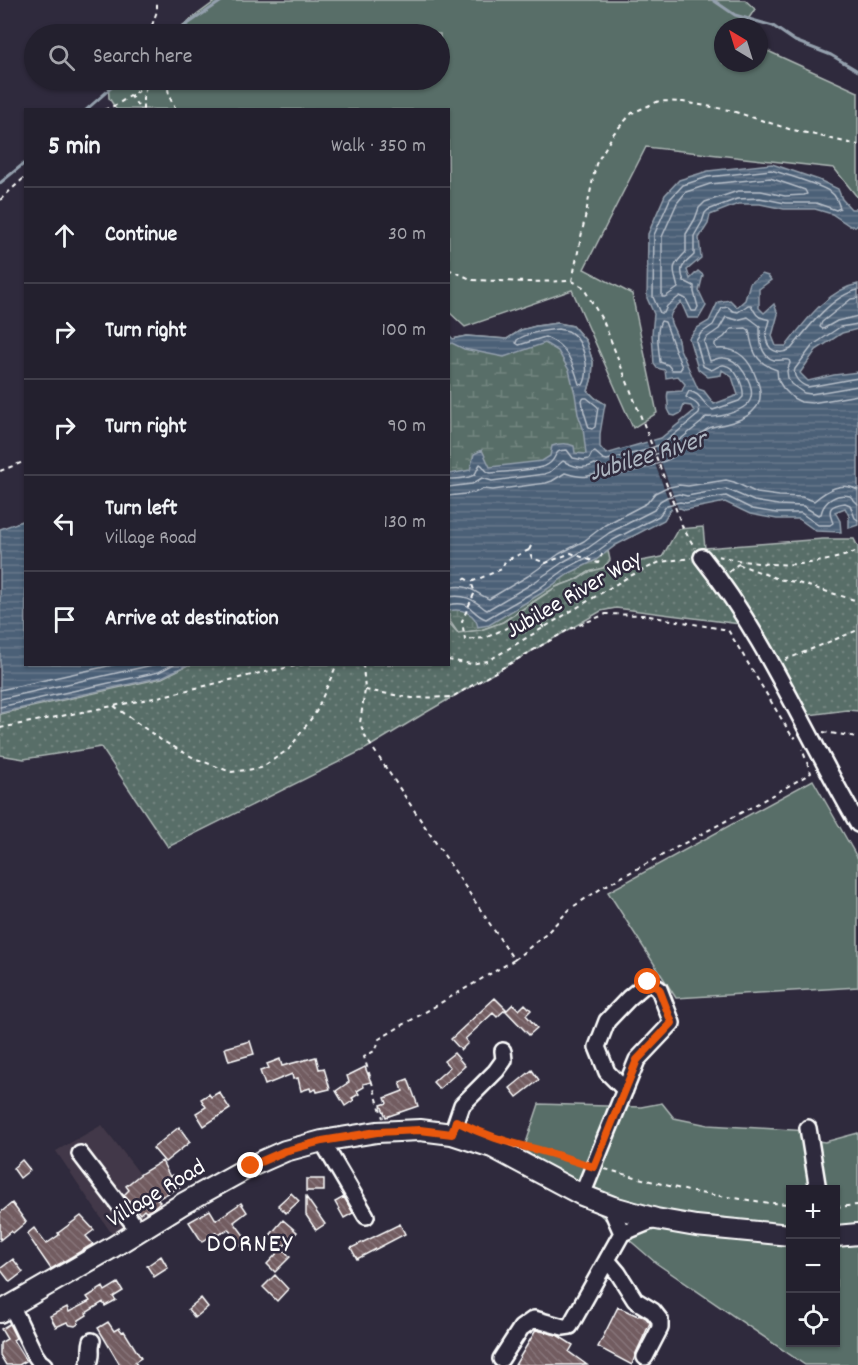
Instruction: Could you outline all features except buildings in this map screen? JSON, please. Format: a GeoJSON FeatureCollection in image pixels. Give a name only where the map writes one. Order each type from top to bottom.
{"type":"FeatureCollection","features":[{"type":"Feature","properties":{"kind":"main road","name":"Village Road"},"geometry":{"type":"LineString","coordinates":[[6,1309],[191,1198],[251,1166],[285,1151],[322,1141],[377,1132],[420,1130],[452,1134],[492,1147],[582,1195],[610,1206],[656,1219],[696,1226],[786,1235]]}},
{"type":"Feature","properties":{"kind":"main road"},"geometry":{"type":"LineString","coordinates":[[840,1236],[858,1234]]}},
{"type":"Feature","properties":{"kind":"street"},"geometry":{"type":"LineString","coordinates":[[702,557],[742,612],[858,824]]}},
{"type":"Feature","properties":{"kind":"street"},"geometry":{"type":"LineString","coordinates":[[582,1195],[594,1167],[625,1090],[637,1060],[672,1023],[659,989],[648,982],[629,998],[608,1021],[597,1047],[607,1072],[625,1090]]}},
{"type":"Feature","properties":{"kind":"street"},"geometry":{"type":"LineString","coordinates":[[452,1134],[462,1105],[496,1071],[504,1060],[503,1051]]}},
{"type":"Feature","properties":{"kind":"street"},"geometry":{"type":"LineString","coordinates":[[808,1128],[817,1185]]}},
{"type":"Feature","properties":{"kind":"street"},"geometry":{"type":"LineString","coordinates":[[322,1141],[366,1216]]}},
{"type":"Feature","properties":{"kind":"street"},"geometry":{"type":"LineString","coordinates":[[80,1154],[139,1231]]}},
{"type":"Feature","properties":{"kind":"street"},"geometry":{"type":"LineString","coordinates":[[610,1206],[622,1233]]}},
{"type":"Feature","properties":{"kind":"street"},"geometry":{"type":"LineString","coordinates":[[501,1359],[521,1328],[534,1319],[563,1327],[570,1326],[622,1233],[656,1219]]}},
{"type":"Feature","properties":{"kind":"street"},"geometry":{"type":"LineString","coordinates":[[607,1260],[635,1300],[653,1311],[660,1320],[660,1328],[645,1357]]}},
{"type":"Feature","properties":{"kind":"street"},"geometry":{"type":"LineString","coordinates":[[6,1309],[44,1365]]}},
{"type":"Feature","properties":{"kind":"street"},"geometry":{"type":"LineString","coordinates":[[88,1365],[92,1357],[90,1346],[92,1341]]}},
{"type":"Feature","properties":{"kind":"path"},"geometry":{"type":"LineString","coordinates":[[152,24],[157,11],[157,0]]}},
{"type":"Feature","properties":{"kind":"path"},"geometry":{"type":"LineString","coordinates":[[109,108],[139,90]]}},
{"type":"Feature","properties":{"kind":"path"},"geometry":{"type":"LineString","coordinates":[[142,108],[145,90]]}},
{"type":"Feature","properties":{"kind":"path"},"geometry":{"type":"LineString","coordinates":[[168,90],[175,108]]}},
{"type":"Feature","properties":{"kind":"path"},"geometry":{"type":"LineString","coordinates":[[130,95],[140,108]]}},
{"type":"Feature","properties":{"kind":"path"},"geometry":{"type":"LineString","coordinates":[[572,281],[596,164],[614,133],[632,113],[659,101],[683,102],[729,110],[789,129],[858,145]]}},
{"type":"Feature","properties":{"kind":"path"},"geometry":{"type":"LineString","coordinates":[[0,201],[24,178]]}},
{"type":"Feature","properties":{"kind":"path"},"geometry":{"type":"LineString","coordinates":[[450,270],[473,280],[572,281],[583,287],[604,323],[683,528],[702,557]]}},
{"type":"Feature","properties":{"kind":"path"},"geometry":{"type":"LineString","coordinates":[[0,471],[24,462]]}},
{"type":"Feature","properties":{"kind":"path"},"geometry":{"type":"LineString","coordinates":[[471,582],[502,569],[505,561],[529,550],[533,542]]}},
{"type":"Feature","properties":{"kind":"path"},"geometry":{"type":"LineString","coordinates":[[529,550],[532,558],[546,563],[571,554],[598,563],[602,554]]}},
{"type":"Feature","properties":{"kind":"path","name":"Jubilee River Way"},"geometry":{"type":"LineString","coordinates":[[450,660],[471,664],[488,661],[628,577],[660,562],[716,556],[747,563],[813,564],[858,551]]}},
{"type":"Feature","properties":{"kind":"path"},"geometry":{"type":"LineString","coordinates":[[726,588],[728,573],[738,564],[747,563]]}},
{"type":"Feature","properties":{"kind":"path"},"geometry":{"type":"LineString","coordinates":[[738,564],[778,579],[858,601]]}},
{"type":"Feature","properties":{"kind":"path"},"geometry":{"type":"LineString","coordinates":[[464,578],[471,582],[474,590],[462,621],[465,640],[485,638],[534,615],[544,628]]}},
{"type":"Feature","properties":{"kind":"path"},"geometry":{"type":"LineString","coordinates":[[365,690],[412,698],[452,697],[579,625],[606,614],[643,615],[728,630],[793,738],[807,728],[858,737]]}},
{"type":"Feature","properties":{"kind":"path"},"geometry":{"type":"LineString","coordinates":[[771,665],[858,630]]}},
{"type":"Feature","properties":{"kind":"path"},"geometry":{"type":"LineString","coordinates":[[0,728],[154,698],[295,666]]}},
{"type":"Feature","properties":{"kind":"path"},"geometry":{"type":"LineString","coordinates":[[113,706],[162,740],[194,758],[231,772],[261,768],[289,749],[316,712],[336,666]]}},
{"type":"Feature","properties":{"kind":"path"},"geometry":{"type":"LineString","coordinates":[[363,666],[365,690],[360,723],[366,738],[514,960]]}},
{"type":"Feature","properties":{"kind":"path"},"geometry":{"type":"LineString","coordinates":[[384,1123],[364,1057],[376,1050],[378,1039],[514,960],[545,935],[571,908],[616,880],[811,773],[800,746]]}},
{"type":"Feature","properties":{"kind":"path"},"geometry":{"type":"LineString","coordinates":[[518,1145],[692,1192],[786,1204]]}},
{"type":"Feature","properties":{"kind":"path"},"geometry":{"type":"LineString","coordinates":[[840,1207],[858,1205]]}},
{"type":"Feature","properties":{"kind":"shaded area"},"geometry":{"type":"Polygon","coordinates":[[[102,1125],[162,1205],[114,1237],[56,1151],[102,1125]]]}},
{"type":"Feature","properties":{"kind":"green space"},"geometry":{"type":"Polygon","coordinates":[[[217,0],[745,0],[755,9],[749,18],[714,18],[714,72],[768,72],[768,51],[858,92],[858,198],[834,168],[646,147],[584,269],[632,294],[657,413],[633,428],[572,290],[465,327],[450,313],[450,108],[115,108],[109,98],[109,90],[450,90],[450,24],[185,24],[217,0]]]}},
{"type":"Feature","properties":{"kind":"green space"},"geometry":{"type":"Polygon","coordinates":[[[558,323],[573,326],[586,341],[593,362],[588,391],[605,404],[587,459],[547,469],[450,487],[450,337],[453,339],[466,336],[507,339],[521,330],[558,323]]]}},
{"type":"Feature","properties":{"kind":"green space"},"geometry":{"type":"Polygon","coordinates":[[[703,527],[705,548],[823,539],[854,539],[858,547],[858,711],[847,710],[801,716],[740,624],[616,608],[601,611],[367,748],[168,847],[101,747],[24,759],[0,755],[0,714],[162,678],[186,666],[450,666],[450,624],[458,633],[481,630],[503,622],[556,587],[578,579],[589,572],[662,557],[678,529],[703,527]]]}},
{"type":"Feature","properties":{"kind":"green space"},"geometry":{"type":"Polygon","coordinates":[[[605,536],[610,560],[603,568],[556,587],[503,622],[481,630],[458,633],[450,621],[450,598],[605,536]]]}},
{"type":"Feature","properties":{"kind":"green space"},"geometry":{"type":"Polygon","coordinates":[[[813,780],[858,859],[858,987],[676,998],[608,892],[813,780]]]}},
{"type":"Feature","properties":{"kind":"green space"},"geometry":{"type":"Polygon","coordinates":[[[662,1103],[674,1118],[708,1125],[809,1131],[810,1140],[825,1142],[858,1133],[858,1365],[805,1365],[656,1263],[524,1149],[539,1104],[641,1107],[662,1103]]]}},
{"type":"Feature","properties":{"kind":"water","name":"Jubilee River"},"geometry":{"type":"Polygon","coordinates":[[[772,164],[838,189],[842,199],[851,209],[858,209],[858,226],[850,226],[832,214],[815,209],[784,209],[760,204],[738,204],[710,215],[708,224],[699,238],[701,258],[687,270],[690,279],[698,271],[703,275],[699,291],[706,306],[699,318],[688,318],[681,302],[674,309],[670,319],[679,347],[698,389],[704,391],[714,404],[738,395],[732,377],[722,370],[721,375],[708,377],[698,369],[689,338],[697,328],[709,321],[718,302],[730,300],[737,307],[745,300],[750,283],[762,274],[768,276],[771,280],[759,289],[759,308],[764,313],[774,304],[778,314],[772,336],[776,346],[786,346],[809,317],[827,300],[847,287],[858,284],[858,329],[842,333],[816,350],[800,373],[808,381],[858,372],[858,525],[849,528],[849,516],[845,508],[835,512],[840,521],[841,532],[816,531],[799,519],[777,519],[750,514],[725,502],[685,510],[680,508],[670,510],[664,520],[616,545],[596,560],[570,573],[489,625],[478,627],[471,615],[459,610],[450,611],[450,474],[470,470],[474,454],[482,450],[490,467],[542,461],[550,456],[552,446],[561,444],[574,446],[575,453],[586,454],[583,428],[569,370],[558,351],[545,343],[504,357],[464,349],[450,344],[450,336],[453,339],[466,336],[507,339],[521,330],[536,326],[558,323],[573,326],[586,341],[593,362],[588,391],[605,404],[600,447],[606,454],[661,438],[694,411],[691,406],[684,405],[681,413],[671,415],[668,409],[668,392],[682,391],[685,384],[678,376],[666,378],[665,370],[657,368],[654,364],[652,334],[654,314],[647,298],[648,234],[665,195],[679,180],[708,171],[772,164]]]}},
{"type":"Feature","properties":{"kind":"water"},"geometry":{"type":"Polygon","coordinates":[[[24,520],[24,666],[185,666],[162,677],[0,713],[0,529],[24,520]]]}},
{"type":"Feature","properties":{"kind":"pier"},"geometry":{"type":"Polygon","coordinates":[[[652,438],[679,511],[673,512],[646,440],[652,438]]]}},
{"type":"Feature","properties":{"kind":"waterway"},"geometry":{"type":"LineString","coordinates":[[188,24],[223,0]]}},
{"type":"Feature","properties":{"kind":"waterway"},"geometry":{"type":"LineString","coordinates":[[713,0],[735,15],[773,26],[795,41],[831,55],[858,71]]}},
{"type":"Feature","properties":{"kind":"waterway"},"geometry":{"type":"LineString","coordinates":[[88,108],[109,90]]}},
{"type":"Feature","properties":{"kind":"waterway"},"geometry":{"type":"LineString","coordinates":[[0,183],[24,164]]}},
{"type":"Feature","properties":{"kind":"district","name":"DORNEY"},"geometry":{"type":"Point","coordinates":[250,1242]}},
{"type":"Feature","properties":{"kind":"route"},"geometry":{"type":"LineString","coordinates":[[251,1166],[285,1151],[322,1141],[377,1132],[420,1130],[452,1134],[456,1121],[508,1143],[537,1149],[594,1167],[637,1060],[672,1023],[659,989],[648,982]]}}]}
